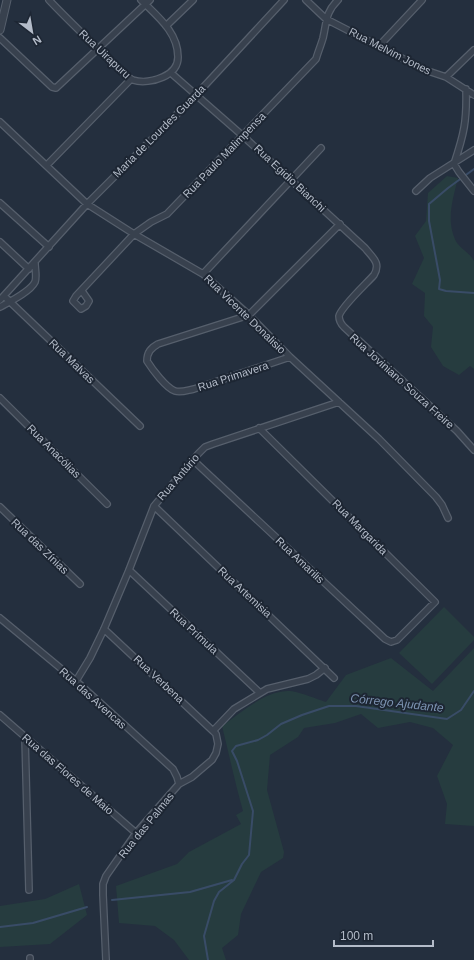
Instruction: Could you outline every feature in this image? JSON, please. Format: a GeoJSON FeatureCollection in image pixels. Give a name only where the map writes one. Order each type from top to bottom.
{"type":"FeatureCollection","features":[{"type":"Feature","properties":{"kind":"street"},"geometry":{"type":"LineString","coordinates":[[0,30],[7,0]]}},
{"type":"Feature","properties":{"kind":"street","name":"Rua Uirapuru"},"geometry":{"type":"LineString","coordinates":[[49,0],[98,49],[131,79],[144,81],[155,80],[171,73]]}},
{"type":"Feature","properties":{"kind":"street"},"geometry":{"type":"LineString","coordinates":[[140,0],[166,26],[173,36],[177,47],[178,61],[171,73]]}},
{"type":"Feature","properties":{"kind":"street"},"geometry":{"type":"LineString","coordinates":[[0,38],[52,87],[56,88],[150,0]]}},
{"type":"Feature","properties":{"kind":"street"},"geometry":{"type":"LineString","coordinates":[[166,26],[193,0]]}},
{"type":"Feature","properties":{"kind":"street","name":"Maria de Lourdes Guarda"},"geometry":{"type":"LineString","coordinates":[[2,298],[87,204],[197,94],[284,0]]}},
{"type":"Feature","properties":{"kind":"street","name":"Rua Melvim Jones"},"geometry":{"type":"LineString","coordinates":[[306,0],[326,18],[425,70],[446,77],[474,95]]}},
{"type":"Feature","properties":{"kind":"street","name":"Rua Paulo Malimpensa"},"geometry":{"type":"LineString","coordinates":[[82,291],[134,234],[167,214],[316,59],[323,37],[326,18],[332,6],[338,0]]}},
{"type":"Feature","properties":{"kind":"street"},"geometry":{"type":"LineString","coordinates":[[379,46],[422,0]]}},
{"type":"Feature","properties":{"kind":"street"},"geometry":{"type":"LineString","coordinates":[[446,77],[474,50]]}},
{"type":"Feature","properties":{"kind":"street","name":"Rua Egidio Bianchi"},"geometry":{"type":"LineString","coordinates":[[171,73],[197,94],[340,224],[365,248],[374,259],[377,264],[377,270],[374,275],[343,309]]}},
{"type":"Feature","properties":{"kind":"street"},"geometry":{"type":"LineString","coordinates":[[47,165],[131,79]]}},
{"type":"Feature","properties":{"kind":"street"},"geometry":{"type":"LineString","coordinates":[[454,164],[464,135],[466,122],[466,89]]}},
{"type":"Feature","properties":{"kind":"street","name":"Rua Vicente Donalisio"},"geometry":{"type":"LineString","coordinates":[[0,122],[87,204],[134,234],[203,274],[249,315],[290,357],[379,439],[436,497],[442,505],[448,518]]}},
{"type":"Feature","properties":{"kind":"street"},"geometry":{"type":"LineString","coordinates":[[203,274],[321,148]]}},
{"type":"Feature","properties":{"kind":"street"},"geometry":{"type":"LineString","coordinates":[[416,190],[436,174],[474,150]]}},
{"type":"Feature","properties":{"kind":"street"},"geometry":{"type":"LineString","coordinates":[[454,164],[474,191]]}},
{"type":"Feature","properties":{"kind":"street"},"geometry":{"type":"LineString","coordinates":[[0,203],[49,247]]}},
{"type":"Feature","properties":{"kind":"street"},"geometry":{"type":"LineString","coordinates":[[249,315],[340,224]]}},
{"type":"Feature","properties":{"kind":"street"},"geometry":{"type":"LineString","coordinates":[[0,242],[29,269]]}},
{"type":"Feature","properties":{"kind":"street"},"geometry":{"type":"LineString","coordinates":[[0,307],[11,302],[34,283],[36,278],[35,263]]}},
{"type":"Feature","properties":{"kind":"street","name":"Rua Malvas"},"geometry":{"type":"LineString","coordinates":[[2,298],[11,302],[140,426]]}},
{"type":"Feature","properties":{"kind":"street","name":"Rua Joviniano Souza Freire"},"geometry":{"type":"LineString","coordinates":[[343,309],[340,316],[340,321],[344,327],[457,431],[474,450]]}},
{"type":"Feature","properties":{"kind":"street","name":"Rua Primavera"},"geometry":{"type":"LineString","coordinates":[[249,315],[158,344],[152,347],[147,355],[147,361],[166,385],[175,391],[182,391],[194,389],[290,357]]}},
{"type":"Feature","properties":{"kind":"street","name":"Rua Anacólias"},"geometry":{"type":"LineString","coordinates":[[0,398],[107,504]]}},
{"type":"Feature","properties":{"kind":"street","name":"Rua Antúrio"},"geometry":{"type":"LineString","coordinates":[[76,681],[90,658],[104,629],[154,506],[204,447],[339,402]]}},
{"type":"Feature","properties":{"kind":"street","name":"Rua Margarida"},"geometry":{"type":"LineString","coordinates":[[258,428],[435,602],[410,628]]}},
{"type":"Feature","properties":{"kind":"street","name":"Rua Amarilis"},"geometry":{"type":"LineString","coordinates":[[193,460],[385,639],[394,642],[410,628]]}},
{"type":"Feature","properties":{"kind":"street","name":"Rua Artemisia"},"geometry":{"type":"LineString","coordinates":[[154,506],[334,678]]}},
{"type":"Feature","properties":{"kind":"street","name":"Rua das Zínias"},"geometry":{"type":"LineString","coordinates":[[0,507],[80,584]]}},
{"type":"Feature","properties":{"kind":"street","name":"Rua Prímula"},"geometry":{"type":"LineString","coordinates":[[129,570],[260,692]]}},
{"type":"Feature","properties":{"kind":"street","name":"Rua das Avencas"},"geometry":{"type":"LineString","coordinates":[[0,618],[76,681],[173,769],[179,784]]}},
{"type":"Feature","properties":{"kind":"street","name":"Rua Verbena"},"geometry":{"type":"LineString","coordinates":[[104,629],[213,730]]}},
{"type":"Feature","properties":{"kind":"street"},"geometry":{"type":"LineString","coordinates":[[213,730],[234,709],[260,692],[273,687],[308,679],[316,675],[324,668]]}},
{"type":"Feature","properties":{"kind":"street","name":"Rua das Flores de Maio"},"geometry":{"type":"LineString","coordinates":[[0,715],[136,833]]}},
{"type":"Feature","properties":{"kind":"street","name":"Rua das Palmas"},"geometry":{"type":"LineString","coordinates":[[106,960],[103,884],[106,876],[136,833],[179,784],[192,777],[212,760],[216,753],[218,744],[216,734],[213,730]]}},
{"type":"Feature","properties":{"kind":"street"},"geometry":{"type":"LineString","coordinates":[[25,737],[29,890]]}},
{"type":"Feature","properties":{"kind":"green space"},"geometry":{"type":"Polygon","coordinates":[[[447,176],[458,178],[451,210],[451,227],[453,235],[461,248],[474,261],[474,369],[470,366],[459,375],[443,366],[431,347],[433,327],[424,316],[425,293],[412,284],[424,258],[415,236],[426,221],[428,193],[447,176]]]}},
{"type":"Feature","properties":{"kind":"green space"},"geometry":{"type":"Polygon","coordinates":[[[444,607],[474,637],[474,640],[432,684],[399,653],[444,607]]]}},
{"type":"Feature","properties":{"kind":"green space"},"geometry":{"type":"Polygon","coordinates":[[[474,648],[474,826],[445,824],[447,804],[437,776],[453,745],[433,728],[410,722],[378,728],[361,714],[335,723],[304,728],[298,737],[270,755],[267,790],[284,852],[283,858],[261,872],[241,914],[238,935],[222,948],[226,960],[189,960],[174,940],[155,926],[119,923],[116,886],[177,864],[189,852],[241,824],[236,815],[243,811],[222,726],[261,699],[278,692],[291,691],[326,702],[346,675],[391,658],[433,691],[474,648]]]}},
{"type":"Feature","properties":{"kind":"green space"},"geometry":{"type":"Polygon","coordinates":[[[79,884],[87,915],[50,944],[0,947],[0,906],[45,899],[79,884]]]}},
{"type":"Feature","properties":{"kind":"waterway","name":"Córrego Ajudante"},"geometry":{"type":"LineString","coordinates":[[474,169],[429,204],[429,221],[440,280],[439,289],[474,293]]}},
{"type":"Feature","properties":{"kind":"waterway","name":"Córrego Ajudante"},"geometry":{"type":"LineString","coordinates":[[208,960],[204,936],[214,901],[219,892],[234,880],[242,864],[249,855],[253,811],[237,761],[232,751],[236,746],[258,740],[281,724],[329,706],[356,706],[447,719],[461,710],[474,691]]}},
{"type":"Feature","properties":{"kind":"waterway"},"geometry":{"type":"LineString","coordinates":[[112,900],[190,892],[232,880]]}},
{"type":"Feature","properties":{"kind":"waterway"},"geometry":{"type":"LineString","coordinates":[[0,927],[33,923],[87,907]]}}]}
